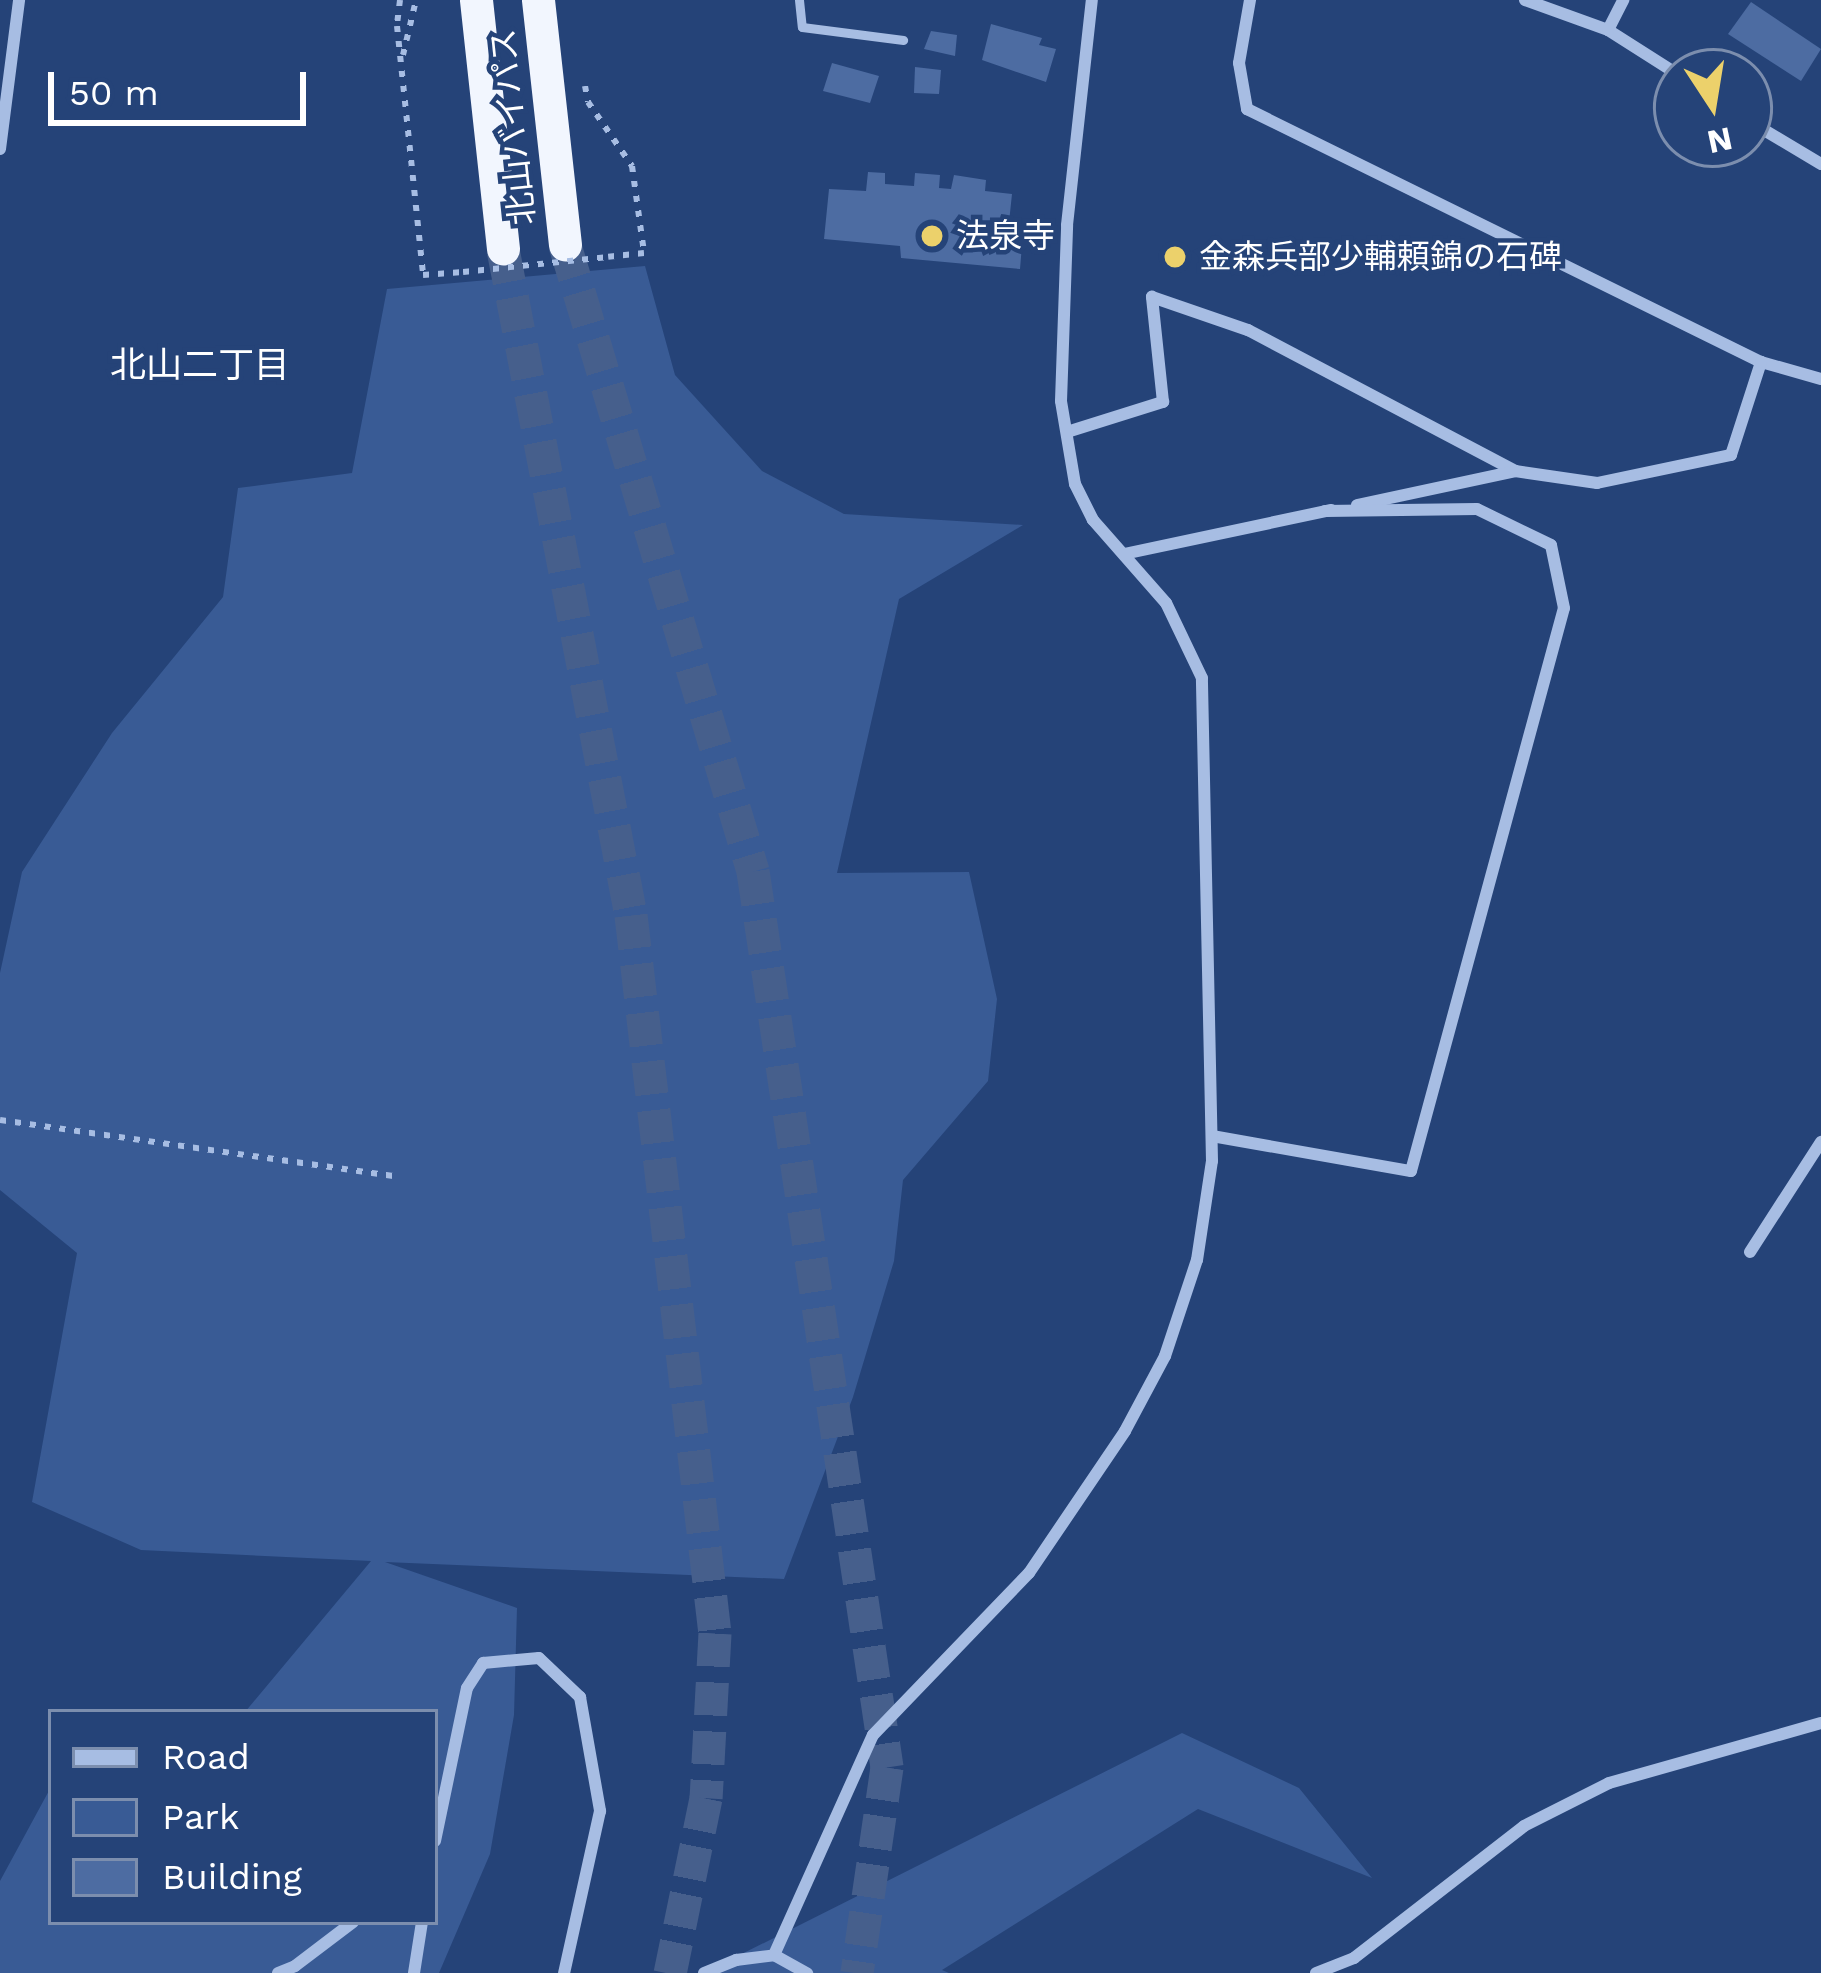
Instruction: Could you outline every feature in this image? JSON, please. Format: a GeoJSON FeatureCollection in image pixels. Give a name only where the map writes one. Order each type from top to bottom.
{"type":"FeatureCollection","features":[{"type":"Feature","properties":{"kind":"highway","name":"北山バイパス"},"geometry":{"type":"LineString","coordinates":[[476,0],[502,249]]}},
{"type":"Feature","properties":{"kind":"highway","name":"北山バイパス"},"geometry":{"type":"LineString","coordinates":[[538,0],[565,244]]}},
{"type":"Feature","properties":{"kind":"street"},"geometry":{"type":"LineString","coordinates":[[0,149],[19,0]]}},
{"type":"Feature","properties":{"kind":"street"},"geometry":{"type":"LineString","coordinates":[[774,1955],[873,1735],[1029,1573],[1124,1431],[1165,1356],[1197,1260],[1212,1136],[1202,678],[1166,603],[1093,520],[1075,484],[1061,401],[1067,225],[1092,0]]}},
{"type":"Feature","properties":{"kind":"street"},"geometry":{"type":"LineString","coordinates":[[1250,0],[1239,63],[1247,109],[1760,362],[1821,379]]}},
{"type":"Feature","properties":{"kind":"street"},"geometry":{"type":"LineString","coordinates":[[1525,0],[1608,30],[1653,59]]}},
{"type":"Feature","properties":{"kind":"street"},"geometry":{"type":"LineString","coordinates":[[1608,30],[1623,0]]}},
{"type":"Feature","properties":{"kind":"street"},"geometry":{"type":"LineString","coordinates":[[1773,135],[1821,164]]}},
{"type":"Feature","properties":{"kind":"street"},"geometry":{"type":"LineString","coordinates":[[1066,432],[1163,402],[1152,297],[1248,330],[1515,471],[1597,484],[1730,455],[1760,362]]}},
{"type":"Feature","properties":{"kind":"street"},"geometry":{"type":"LineString","coordinates":[[1124,554],[1515,471]]}},
{"type":"Feature","properties":{"kind":"street"},"geometry":{"type":"LineString","coordinates":[[1212,1136],[1412,1171],[1564,608],[1551,545],[1477,509],[1325,512]]}},
{"type":"Feature","properties":{"kind":"street"},"geometry":{"type":"LineString","coordinates":[[1750,1252],[1821,1142]]}},
{"type":"Feature","properties":{"kind":"street"},"geometry":{"type":"LineString","coordinates":[[438,1826],[467,1688],[483,1664],[539,1658],[580,1697],[600,1811],[565,1973]]}},
{"type":"Feature","properties":{"kind":"street"},"geometry":{"type":"LineString","coordinates":[[1316,1973],[1354,1958],[1524,1826],[1609,1784],[1821,1723]]}},
{"type":"Feature","properties":{"kind":"street"},"geometry":{"type":"LineString","coordinates":[[278,1973],[295,1966],[349,1925]]}},
{"type":"Feature","properties":{"kind":"street"},"geometry":{"type":"LineString","coordinates":[[413,1973],[421,1925]]}},
{"type":"Feature","properties":{"kind":"street"},"geometry":{"type":"LineString","coordinates":[[704,1973],[736,1960],[774,1955],[807,1973]]}},
{"type":"Feature","properties":{"kind":"lane"},"geometry":{"type":"LineString","coordinates":[[799,0],[802,26],[903,40]]}},
{"type":"Feature","properties":{"kind":"path"},"geometry":{"type":"LineString","coordinates":[[400,0],[401,61],[423,275],[644,253],[632,166],[588,102],[584,82]]}},
{"type":"Feature","properties":{"kind":"path"},"geometry":{"type":"LineString","coordinates":[[401,61],[416,0]]}},
{"type":"Feature","properties":{"kind":"path"},"geometry":{"type":"LineString","coordinates":[[0,1120],[395,1176]]}},
{"type":"Feature","properties":{"kind":"green space"},"geometry":{"type":"Polygon","coordinates":[[[645,266],[675,375],[762,471],[844,514],[1023,525],[899,599],[837,873],[969,872],[997,999],[988,1081],[903,1180],[894,1261],[853,1397],[784,1579],[385,1562],[517,1608],[514,1715],[490,1854],[439,1973],[0,1973],[0,1881],[48,1793],[48,1925],[438,1925],[438,1709],[248,1709],[371,1561],[141,1550],[32,1502],[77,1253],[0,1190],[0,973],[22,872],[112,733],[223,597],[238,488],[352,473],[387,289],[645,266]]]}},
{"type":"Feature","properties":{"kind":"green space"},"geometry":{"type":"Polygon","coordinates":[[[1182,1733],[1299,1788],[1372,1878],[1198,1809],[942,1970],[949,1973],[704,1973],[1182,1733]]]}},
{"type":"Feature","properties":{"kind":"building"},"geometry":{"type":"Polygon","coordinates":[[[1751,2],[1821,49],[1801,81],[1773,63],[1773,48],[1750,48],[1728,34],[1751,2]]]}},
{"type":"Feature","properties":{"kind":"building"},"geometry":{"type":"Polygon","coordinates":[[[991,24],[1042,38],[1039,45],[1056,49],[1046,82],[982,60],[991,24]]]}},
{"type":"Feature","properties":{"kind":"building"},"geometry":{"type":"Polygon","coordinates":[[[931,31],[957,35],[955,56],[924,49],[931,31]]]}},
{"type":"Feature","properties":{"kind":"building"},"geometry":{"type":"Polygon","coordinates":[[[832,63],[879,76],[870,103],[823,91],[832,63]]]}},
{"type":"Feature","properties":{"kind":"building"},"geometry":{"type":"Polygon","coordinates":[[[915,67],[941,70],[939,94],[914,93],[915,67]]]}},
{"type":"Feature","properties":{"kind":"building"},"geometry":{"type":"Polygon","coordinates":[[[868,172],[885,173],[885,184],[914,186],[915,173],[940,175],[939,188],[951,189],[954,175],[986,180],[985,191],[1012,194],[1008,232],[1023,233],[1020,269],[901,258],[900,246],[824,239],[829,189],[866,191],[868,172]]]}},
{"type":"Feature","properties":{"kind":"tunnel"},"geometry":{"type":"LineString","coordinates":[[565,245],[753,871],[887,1767],[857,1973]]}},
{"type":"Feature","properties":{"kind":"tunnel"},"geometry":{"type":"LineString","coordinates":[[503,249],[631,915],[715,1633],[706,1798],[670,1973]]}},
{"type":"Feature","properties":{"kind":"place","name":"法泉寺"},"geometry":{"type":"Point","coordinates":[932,236]}},
{"type":"Feature","properties":{"kind":"place","name":"金森兵部少輔頼錦の石碑"},"geometry":{"type":"Point","coordinates":[1175,257]}},
{"type":"Feature","properties":{"kind":"district","name":"北山二丁目"},"geometry":{"type":"Point","coordinates":[200,366]}}]}
